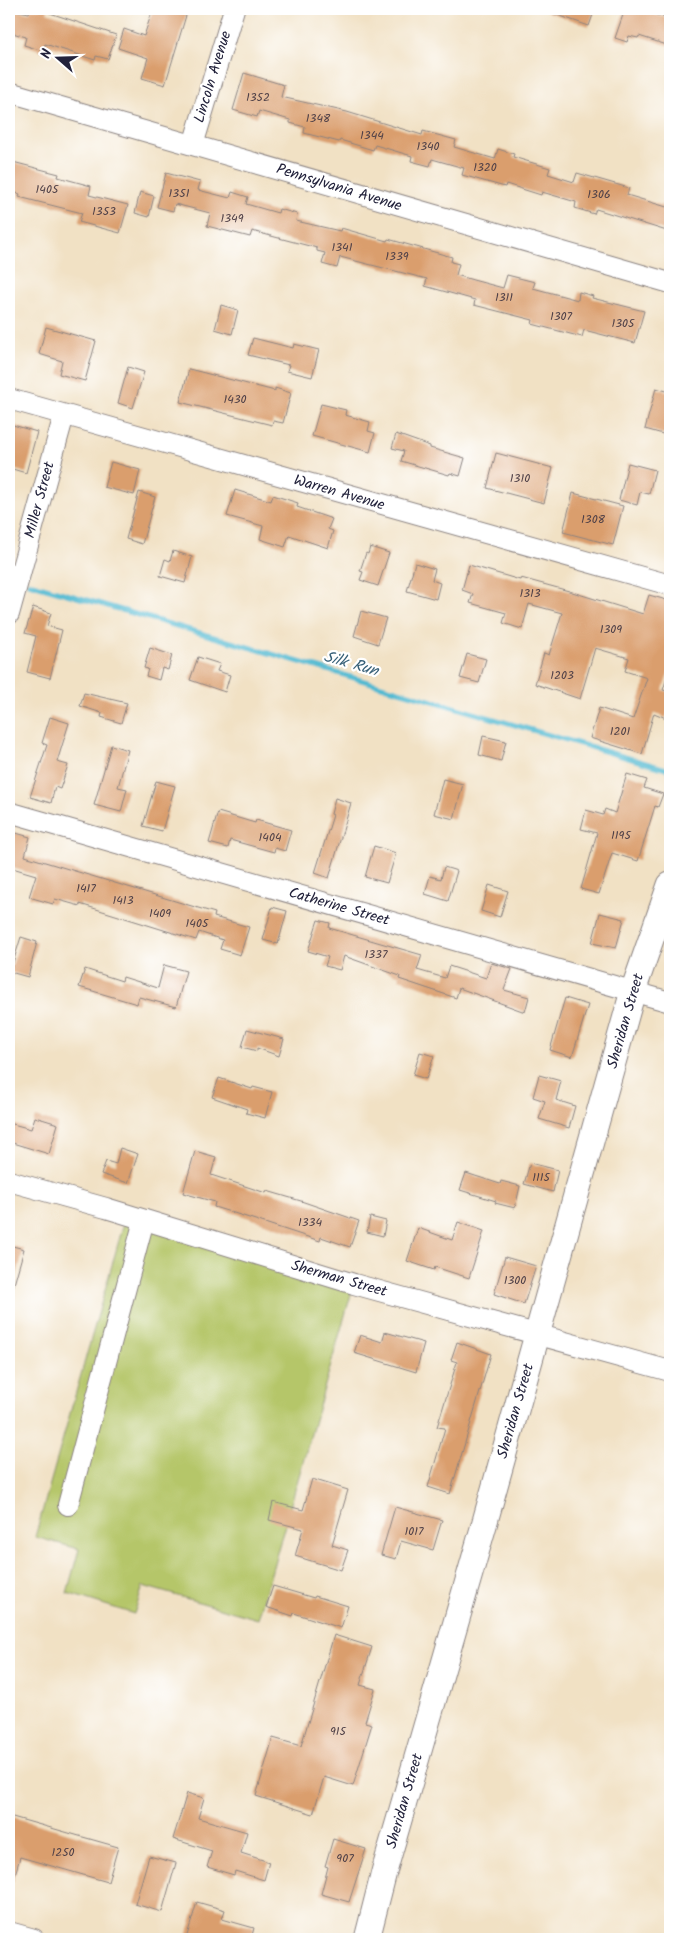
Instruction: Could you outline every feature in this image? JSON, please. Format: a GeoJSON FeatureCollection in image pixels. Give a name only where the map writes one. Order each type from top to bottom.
{"type":"FeatureCollection","features":[{"type":"Feature","properties":{"kind":"street","name":"Lincoln Avenue"},"geometry":{"type":"LineString","coordinates":[[193,145],[234,9]]}},
{"type":"Feature","properties":{"kind":"street","name":"Pennsylvania Avenue"},"geometry":{"type":"LineString","coordinates":[[9,92],[670,283]]}},
{"type":"Feature","properties":{"kind":"street","name":"Warren Avenue"},"geometry":{"type":"LineString","coordinates":[[9,399],[670,585]]}},
{"type":"Feature","properties":{"kind":"street","name":"Miller Street"},"geometry":{"type":"LineString","coordinates":[[9,614],[64,415]]}},
{"type":"Feature","properties":{"kind":"street","name":"Catherine Street"},"geometry":{"type":"LineString","coordinates":[[9,812],[670,1002]]}},
{"type":"Feature","properties":{"kind":"street","name":"Sheridan Street"},"geometry":{"type":"LineString","coordinates":[[366,1939],[538,1334],[633,991],[670,885]]}},
{"type":"Feature","properties":{"kind":"street","name":"Sherman Street"},"geometry":{"type":"LineString","coordinates":[[9,1181],[354,1284],[670,1371]]}},
{"type":"Feature","properties":{"kind":"street"},"geometry":{"type":"LineString","coordinates":[[68,1506],[144,1220]]}},
{"type":"Feature","properties":{"kind":"street"},"geometry":{"type":"LineString","coordinates":[[9,1932],[34,1939]]}},
{"type":"Feature","properties":{"kind":"green space"},"geometry":{"type":"Polygon","coordinates":[[[125,1219],[354,1284],[258,1619],[143,1586],[134,1614],[67,1593],[79,1549],[35,1537],[125,1219]]]}},
{"type":"Feature","properties":{"kind":"building"},"geometry":{"type":"Polygon","coordinates":[[[9,9],[29,13],[31,9],[48,9],[47,12],[116,35],[108,59],[96,56],[95,60],[45,44],[43,51],[24,45],[26,37],[9,32],[9,9]]]}},
{"type":"Feature","properties":{"kind":"building"},"geometry":{"type":"Polygon","coordinates":[[[153,9],[188,9],[165,85],[142,78],[148,58],[118,48],[124,29],[144,36],[153,9]]]}},
{"type":"Feature","properties":{"kind":"building"},"geometry":{"type":"Polygon","coordinates":[[[546,9],[595,9],[589,26],[546,11],[546,9]]]}},
{"type":"Feature","properties":{"kind":"building"},"geometry":{"type":"Polygon","coordinates":[[[625,9],[648,9],[647,12],[670,19],[670,46],[639,36],[638,38],[629,36],[627,42],[615,38],[625,9]]]}},
{"type":"Feature","properties":{"kind":"building"},"geometry":{"type":"Polygon","coordinates":[[[244,73],[284,85],[281,97],[347,112],[422,135],[423,131],[456,140],[454,147],[495,159],[498,149],[514,154],[513,157],[550,168],[548,174],[574,182],[577,173],[629,188],[627,195],[670,208],[670,232],[596,209],[594,214],[575,208],[576,202],[542,192],[541,195],[506,184],[505,187],[462,175],[464,168],[432,159],[430,166],[411,161],[412,156],[375,145],[373,150],[340,140],[339,142],[304,133],[305,127],[290,123],[290,120],[259,111],[257,117],[233,110],[244,73]]]}},
{"type":"Feature","properties":{"kind":"building"},"geometry":{"type":"Polygon","coordinates":[[[9,161],[59,174],[58,177],[91,186],[89,195],[128,205],[120,233],[79,222],[82,213],[19,197],[20,194],[9,191],[9,161]]]}},
{"type":"Feature","properties":{"kind":"building"},"geometry":{"type":"Polygon","coordinates":[[[166,173],[200,182],[198,190],[230,198],[232,192],[248,197],[246,204],[278,213],[279,209],[297,214],[296,221],[340,231],[341,228],[452,257],[451,262],[459,264],[456,275],[473,280],[503,288],[507,275],[535,282],[533,288],[578,300],[579,292],[593,296],[592,298],[644,311],[635,343],[584,330],[582,337],[532,324],[533,320],[474,305],[475,300],[425,286],[427,279],[340,257],[337,268],[322,264],[325,253],[317,251],[317,248],[252,231],[250,237],[207,226],[210,213],[175,204],[173,211],[157,207],[166,173]]]}},
{"type":"Feature","properties":{"kind":"building"},"geometry":{"type":"Polygon","coordinates":[[[140,192],[154,196],[149,217],[135,213],[140,192]]]}},
{"type":"Feature","properties":{"kind":"building"},"geometry":{"type":"Polygon","coordinates":[[[221,305],[238,310],[232,334],[215,329],[221,305]]]}},
{"type":"Feature","properties":{"kind":"building"},"geometry":{"type":"Polygon","coordinates":[[[46,327],[96,341],[85,381],[59,374],[62,361],[39,354],[46,327]]]}},
{"type":"Feature","properties":{"kind":"building"},"geometry":{"type":"Polygon","coordinates":[[[253,338],[293,348],[294,344],[319,350],[312,377],[287,371],[289,365],[248,355],[253,338]]]}},
{"type":"Feature","properties":{"kind":"building"},"geometry":{"type":"Polygon","coordinates":[[[128,367],[144,372],[133,408],[118,403],[128,367]]]}},
{"type":"Feature","properties":{"kind":"building"},"geometry":{"type":"Polygon","coordinates":[[[189,369],[275,391],[275,388],[291,393],[283,423],[273,421],[272,425],[180,402],[189,369]]]}},
{"type":"Feature","properties":{"kind":"building"},"geometry":{"type":"Polygon","coordinates":[[[656,388],[670,392],[670,436],[645,429],[656,388]]]}},
{"type":"Feature","properties":{"kind":"building"},"geometry":{"type":"Polygon","coordinates":[[[321,404],[346,410],[345,415],[370,422],[368,431],[375,433],[370,452],[312,436],[321,404]]]}},
{"type":"Feature","properties":{"kind":"building"},"geometry":{"type":"Polygon","coordinates":[[[13,425],[37,432],[26,473],[9,468],[9,440],[13,425]]]}},
{"type":"Feature","properties":{"kind":"building"},"geometry":{"type":"Polygon","coordinates":[[[396,434],[430,446],[430,448],[465,458],[460,476],[450,473],[449,475],[401,461],[404,451],[392,448],[396,434]]]}},
{"type":"Feature","properties":{"kind":"building"},"geometry":{"type":"Polygon","coordinates":[[[496,453],[553,468],[544,503],[487,488],[496,453]]]}},
{"type":"Feature","properties":{"kind":"building"},"geometry":{"type":"Polygon","coordinates":[[[111,462],[140,470],[134,495],[104,487],[111,462]]]}},
{"type":"Feature","properties":{"kind":"building"},"geometry":{"type":"Polygon","coordinates":[[[628,463],[655,470],[649,494],[640,492],[637,505],[619,500],[628,463]]]}},
{"type":"Feature","properties":{"kind":"building"},"geometry":{"type":"Polygon","coordinates":[[[235,490],[271,501],[273,495],[298,503],[297,507],[332,519],[328,529],[333,531],[328,548],[289,535],[285,547],[260,539],[263,526],[227,516],[235,490]]]}},
{"type":"Feature","properties":{"kind":"building"},"geometry":{"type":"Polygon","coordinates":[[[139,492],[155,497],[142,544],[126,539],[139,492]]]}},
{"type":"Feature","properties":{"kind":"building"},"geometry":{"type":"Polygon","coordinates":[[[573,493],[623,506],[613,545],[563,532],[573,493]]]}},
{"type":"Feature","properties":{"kind":"building"},"geometry":{"type":"Polygon","coordinates":[[[370,547],[389,553],[378,586],[360,580],[363,572],[360,571],[370,547]]]}},
{"type":"Feature","properties":{"kind":"building"},"geometry":{"type":"Polygon","coordinates":[[[173,551],[192,557],[185,583],[160,576],[165,559],[170,561],[173,551]]]}},
{"type":"Feature","properties":{"kind":"building"},"geometry":{"type":"Polygon","coordinates":[[[415,563],[435,569],[432,580],[440,583],[436,599],[407,591],[415,563]]]}},
{"type":"Feature","properties":{"kind":"building"},"geometry":{"type":"Polygon","coordinates":[[[469,565],[520,580],[521,578],[569,591],[643,614],[649,595],[670,601],[670,668],[663,690],[670,692],[670,706],[666,718],[654,713],[642,754],[590,738],[599,708],[633,719],[647,678],[625,671],[629,658],[595,648],[580,699],[535,684],[544,653],[549,655],[562,613],[529,604],[522,629],[503,623],[506,613],[470,603],[473,594],[462,590],[469,565]]]}},
{"type":"Feature","properties":{"kind":"building"},"geometry":{"type":"Polygon","coordinates":[[[33,607],[51,613],[47,626],[62,630],[50,678],[27,672],[36,636],[25,633],[33,607]]]}},
{"type":"Feature","properties":{"kind":"building"},"geometry":{"type":"Polygon","coordinates":[[[361,611],[386,618],[378,644],[354,636],[361,611]]]}},
{"type":"Feature","properties":{"kind":"building"},"geometry":{"type":"Polygon","coordinates":[[[150,648],[172,655],[168,670],[162,668],[159,680],[146,676],[148,669],[144,668],[150,648]]]}},
{"type":"Feature","properties":{"kind":"building"},"geometry":{"type":"Polygon","coordinates":[[[467,654],[486,659],[479,683],[460,678],[467,654]]]}},
{"type":"Feature","properties":{"kind":"building"},"geometry":{"type":"Polygon","coordinates":[[[198,657],[220,664],[217,671],[230,675],[225,692],[190,680],[198,657]]]}},
{"type":"Feature","properties":{"kind":"building"},"geometry":{"type":"Polygon","coordinates":[[[84,693],[127,703],[121,723],[101,717],[102,713],[80,706],[84,693]]]}},
{"type":"Feature","properties":{"kind":"building"},"geometry":{"type":"Polygon","coordinates":[[[50,717],[69,723],[57,762],[68,765],[60,789],[55,787],[51,803],[30,797],[47,745],[42,743],[50,717]]]}},
{"type":"Feature","properties":{"kind":"building"},"geometry":{"type":"Polygon","coordinates":[[[483,736],[506,741],[501,761],[479,755],[483,736]]]}},
{"type":"Feature","properties":{"kind":"building"},"geometry":{"type":"Polygon","coordinates":[[[111,745],[128,750],[118,787],[127,789],[121,812],[94,805],[111,745]]]}},
{"type":"Feature","properties":{"kind":"building"},"geometry":{"type":"Polygon","coordinates":[[[627,774],[647,780],[644,788],[663,794],[658,807],[655,806],[638,861],[612,853],[599,894],[581,889],[597,833],[581,829],[586,810],[603,815],[605,809],[615,813],[627,774]]]}},
{"type":"Feature","properties":{"kind":"building"},"geometry":{"type":"Polygon","coordinates":[[[443,779],[463,784],[454,819],[434,814],[443,779]]]}},
{"type":"Feature","properties":{"kind":"building"},"geometry":{"type":"Polygon","coordinates":[[[156,781],[175,786],[162,831],[143,826],[156,781]]]}},
{"type":"Feature","properties":{"kind":"building"},"geometry":{"type":"Polygon","coordinates":[[[335,798],[351,803],[329,878],[315,873],[333,815],[331,814],[335,798]]]}},
{"type":"Feature","properties":{"kind":"building"},"geometry":{"type":"Polygon","coordinates":[[[218,812],[255,823],[256,820],[291,830],[285,851],[275,848],[274,852],[230,840],[228,848],[209,843],[218,812]]]}},
{"type":"Feature","properties":{"kind":"building"},"geometry":{"type":"Polygon","coordinates":[[[9,831],[30,837],[25,856],[215,913],[214,917],[249,927],[240,955],[220,949],[223,940],[199,932],[196,940],[80,904],[80,906],[55,899],[53,904],[29,897],[36,875],[9,867],[9,831]]]}},
{"type":"Feature","properties":{"kind":"building"},"geometry":{"type":"Polygon","coordinates":[[[374,846],[396,853],[387,883],[365,877],[374,846]]]}},
{"type":"Feature","properties":{"kind":"building"},"geometry":{"type":"Polygon","coordinates":[[[444,867],[457,871],[448,901],[425,894],[430,876],[441,879],[444,867]]]}},
{"type":"Feature","properties":{"kind":"building"},"geometry":{"type":"Polygon","coordinates":[[[489,885],[508,891],[500,917],[481,911],[489,885]]]}},
{"type":"Feature","properties":{"kind":"building"},"geometry":{"type":"Polygon","coordinates":[[[272,907],[287,911],[278,944],[263,940],[272,907]]]}},
{"type":"Feature","properties":{"kind":"building"},"geometry":{"type":"Polygon","coordinates":[[[600,913],[624,919],[616,948],[592,943],[600,913]]]}},
{"type":"Feature","properties":{"kind":"building"},"geometry":{"type":"Polygon","coordinates":[[[318,920],[330,923],[329,928],[422,955],[417,970],[445,978],[449,966],[486,978],[491,963],[512,969],[504,990],[529,997],[525,1012],[459,988],[456,998],[399,979],[400,976],[344,956],[340,970],[325,966],[328,957],[308,951],[318,920]]]}},
{"type":"Feature","properties":{"kind":"building"},"geometry":{"type":"Polygon","coordinates":[[[21,937],[37,942],[28,977],[10,972],[21,937]]]}},
{"type":"Feature","properties":{"kind":"building"},"geometry":{"type":"Polygon","coordinates":[[[164,965],[186,971],[176,1007],[139,997],[137,1004],[79,987],[85,969],[122,981],[123,977],[158,988],[164,965]]]}},
{"type":"Feature","properties":{"kind":"building"},"geometry":{"type":"Polygon","coordinates":[[[565,998],[588,1005],[572,1057],[550,1050],[565,998]]]}},
{"type":"Feature","properties":{"kind":"building"},"geometry":{"type":"Polygon","coordinates":[[[247,1029],[284,1039],[279,1056],[257,1048],[257,1051],[242,1047],[247,1029]]]}},
{"type":"Feature","properties":{"kind":"building"},"geometry":{"type":"Polygon","coordinates":[[[420,1052],[434,1056],[426,1079],[413,1075],[420,1052]]]}},
{"type":"Feature","properties":{"kind":"building"},"geometry":{"type":"Polygon","coordinates":[[[539,1075],[561,1081],[556,1100],[575,1106],[569,1128],[539,1119],[545,1101],[533,1097],[539,1075]]]}},
{"type":"Feature","properties":{"kind":"building"},"geometry":{"type":"Polygon","coordinates":[[[219,1078],[252,1089],[253,1087],[272,1092],[265,1118],[246,1113],[247,1109],[212,1097],[219,1078]]]}},
{"type":"Feature","properties":{"kind":"building"},"geometry":{"type":"Polygon","coordinates":[[[35,1117],[58,1124],[49,1154],[9,1142],[9,1123],[31,1129],[35,1117]]]}},
{"type":"Feature","properties":{"kind":"building"},"geometry":{"type":"Polygon","coordinates":[[[120,1148],[138,1154],[128,1183],[101,1174],[106,1161],[116,1164],[120,1148]]]}},
{"type":"Feature","properties":{"kind":"building"},"geometry":{"type":"Polygon","coordinates":[[[195,1151],[216,1157],[211,1175],[266,1193],[267,1191],[301,1201],[359,1221],[350,1247],[321,1237],[320,1241],[214,1207],[215,1202],[183,1193],[195,1151]]]}},
{"type":"Feature","properties":{"kind":"building"},"geometry":{"type":"Polygon","coordinates":[[[530,1163],[558,1170],[553,1192],[524,1184],[530,1163]]]}},
{"type":"Feature","properties":{"kind":"building"},"geometry":{"type":"Polygon","coordinates":[[[466,1173],[500,1184],[501,1181],[520,1186],[515,1208],[460,1190],[466,1173]]]}},
{"type":"Feature","properties":{"kind":"building"},"geometry":{"type":"Polygon","coordinates":[[[370,1217],[386,1221],[383,1236],[367,1232],[370,1217]]]}},
{"type":"Feature","properties":{"kind":"building"},"geometry":{"type":"Polygon","coordinates":[[[458,1222],[484,1231],[469,1278],[435,1267],[434,1270],[407,1261],[418,1228],[452,1240],[458,1222]]]}},
{"type":"Feature","properties":{"kind":"building"},"geometry":{"type":"Polygon","coordinates":[[[9,1245],[24,1249],[13,1288],[9,1288],[9,1245]]]}},
{"type":"Feature","properties":{"kind":"building"},"geometry":{"type":"Polygon","coordinates":[[[505,1257],[536,1266],[524,1304],[494,1294],[505,1257]]]}},
{"type":"Feature","properties":{"kind":"building"},"geometry":{"type":"Polygon","coordinates":[[[385,1332],[424,1343],[416,1372],[354,1353],[360,1335],[382,1342],[385,1332]]]}},
{"type":"Feature","properties":{"kind":"building"},"geometry":{"type":"Polygon","coordinates":[[[457,1342],[491,1354],[450,1494],[428,1487],[445,1428],[437,1427],[457,1362],[451,1360],[457,1342]]]}},
{"type":"Feature","properties":{"kind":"building"},"geometry":{"type":"Polygon","coordinates":[[[312,1479],[348,1490],[332,1545],[348,1550],[341,1570],[295,1556],[303,1529],[269,1520],[273,1502],[303,1510],[312,1479]]]}},
{"type":"Feature","properties":{"kind":"building"},"geometry":{"type":"Polygon","coordinates":[[[395,1507],[442,1520],[433,1550],[401,1541],[396,1559],[381,1555],[395,1507]]]}},
{"type":"Feature","properties":{"kind":"building"},"geometry":{"type":"Polygon","coordinates":[[[273,1586],[348,1606],[341,1628],[294,1613],[293,1616],[266,1607],[273,1586]]]}},
{"type":"Feature","properties":{"kind":"building"},"geometry":{"type":"Polygon","coordinates":[[[334,1635],[372,1647],[360,1685],[375,1689],[365,1722],[372,1724],[353,1786],[324,1777],[313,1814],[256,1796],[273,1738],[301,1746],[334,1635]]]}},
{"type":"Feature","properties":{"kind":"building"},"geometry":{"type":"Polygon","coordinates":[[[187,1793],[204,1798],[198,1818],[247,1832],[241,1853],[269,1862],[264,1880],[235,1871],[234,1875],[207,1867],[212,1851],[173,1839],[187,1793]]]}},
{"type":"Feature","properties":{"kind":"building"},"geometry":{"type":"Polygon","coordinates":[[[9,1816],[118,1847],[108,1882],[20,1857],[13,1882],[9,1881],[9,1816]]]}},
{"type":"Feature","properties":{"kind":"building"},"geometry":{"type":"Polygon","coordinates":[[[333,1839],[366,1849],[349,1902],[321,1894],[328,1867],[325,1866],[333,1839]]]}},
{"type":"Feature","properties":{"kind":"building"},"geometry":{"type":"Polygon","coordinates":[[[149,1856],[176,1863],[162,1912],[135,1904],[149,1856]]]}},
{"type":"Feature","properties":{"kind":"building"},"geometry":{"type":"Polygon","coordinates":[[[197,1902],[225,1910],[222,1919],[254,1928],[251,1939],[186,1939],[197,1902]]]}},
{"type":"Feature","properties":{"kind":"waterway","name":"Silk Run"},"geometry":{"type":"LineString","coordinates":[[29,583],[666,769]]}}]}
